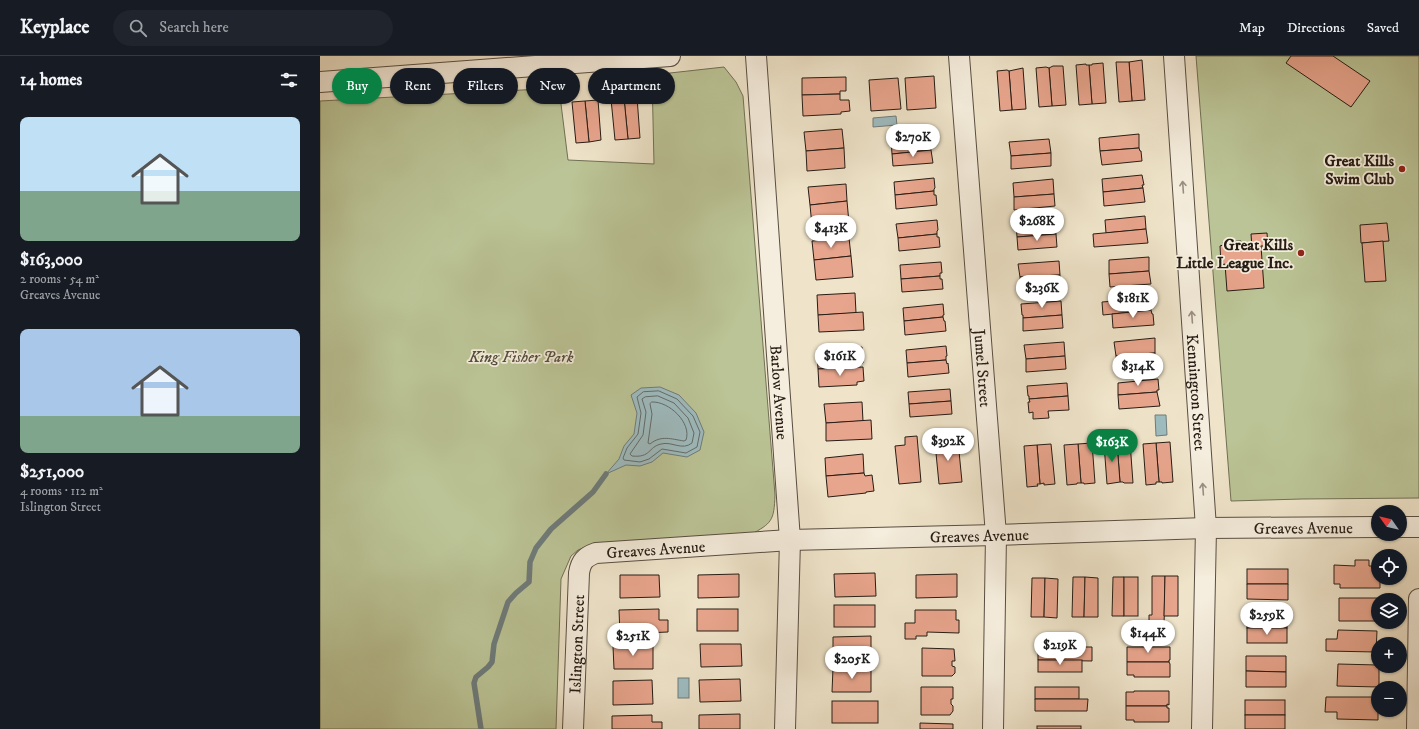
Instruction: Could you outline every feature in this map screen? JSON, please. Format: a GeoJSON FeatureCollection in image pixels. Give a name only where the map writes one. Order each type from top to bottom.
{"type":"FeatureCollection","features":[{"type":"Feature","properties":{"kind":"street"},"geometry":{"type":"LineString","coordinates":[[320,82],[539,61],[670,56]]}},
{"type":"Feature","properties":{"kind":"street","name":"Barlow Avenue"},"geometry":{"type":"LineString","coordinates":[[756,56],[790,540],[785,729]]}},
{"type":"Feature","properties":{"kind":"street","name":"Jumel Street"},"geometry":{"type":"LineString","coordinates":[[958,56],[996,535],[993,729]]}},
{"type":"Feature","properties":{"kind":"street","name":"Kennington Street"},"geometry":{"type":"LineString","coordinates":[[1174,56],[1206,528],[1202,729]]}},
{"type":"Feature","properties":{"kind":"street","name":"Greaves Avenue"},"geometry":{"type":"LineString","coordinates":[[583,560],[588,555],[596,552],[790,540],[1206,528],[1371,527]]}},
{"type":"Feature","properties":{"kind":"street"},"geometry":{"type":"LineString","coordinates":[[1407,527],[1419,527]]}},
{"type":"Feature","properties":{"kind":"street","name":"Islington Street"},"geometry":{"type":"LineString","coordinates":[[573,729],[579,572],[583,560]]}},
{"type":"Feature","properties":{"kind":"street"},"geometry":{"type":"LineString","coordinates":[[1417,729],[1419,599]]}},
{"type":"Feature","properties":{"kind":"green space","name":"Great Kills Little League Inc."},"geometry":{"type":"Polygon","coordinates":[[[1196,56],[1419,56],[1419,498],[1231,501],[1196,56]]]}},
{"type":"Feature","properties":{"kind":"green space","name":"King Fisher Park"},"geometry":{"type":"Polygon","coordinates":[[[724,67],[736,82],[743,96],[775,495],[774,511],[770,520],[763,527],[750,535],[590,545],[578,550],[571,556],[561,579],[556,729],[320,729],[320,101],[332,100],[332,104],[382,104],[382,98],[390,97],[390,104],[445,104],[445,94],[453,94],[453,104],[518,104],[518,90],[526,90],[526,104],[561,104],[568,160],[654,164],[653,104],[675,104],[675,72],[724,67]]]}},
{"type":"Feature","properties":{"kind":"water"},"geometry":{"type":"Polygon","coordinates":[[[896,116],[897,125],[873,127],[873,118],[896,116]]]}},
{"type":"Feature","properties":{"kind":"water"},"geometry":{"type":"Polygon","coordinates":[[[660,387],[679,395],[696,413],[704,432],[700,450],[687,457],[663,453],[652,462],[640,466],[626,465],[606,474],[619,459],[624,446],[634,434],[637,413],[631,395],[641,388],[660,387]]]}},
{"type":"Feature","properties":{"kind":"water"},"geometry":{"type":"Polygon","coordinates":[[[1155,415],[1166,415],[1167,435],[1156,436],[1155,415]]]}},
{"type":"Feature","properties":{"kind":"water"},"geometry":{"type":"Polygon","coordinates":[[[678,678],[689,678],[689,698],[678,698],[678,678]]]}},
{"type":"Feature","properties":{"kind":"building"},"geometry":{"type":"Polygon","coordinates":[[[1291,56],[1333,56],[1370,81],[1351,107],[1286,63],[1291,56]]]}},
{"type":"Feature","properties":{"kind":"building"},"geometry":{"type":"Polygon","coordinates":[[[1142,60],[1145,100],[1132,101],[1129,62],[1142,60]]]}},
{"type":"Feature","properties":{"kind":"building"},"geometry":{"type":"Polygon","coordinates":[[[1116,62],[1129,62],[1132,101],[1119,102],[1116,62]]]}},
{"type":"Feature","properties":{"kind":"building"},"geometry":{"type":"Polygon","coordinates":[[[1103,63],[1106,103],[1092,104],[1089,65],[1103,63]]]}},
{"type":"Feature","properties":{"kind":"building"},"geometry":{"type":"Polygon","coordinates":[[[1076,65],[1089,65],[1092,104],[1079,105],[1076,65]]]}},
{"type":"Feature","properties":{"kind":"building"},"geometry":{"type":"Polygon","coordinates":[[[1053,66],[1063,66],[1066,105],[1052,106],[1049,68],[1053,66]]]}},
{"type":"Feature","properties":{"kind":"building"},"geometry":{"type":"Polygon","coordinates":[[[1023,68],[1026,109],[1012,110],[1009,71],[1023,68]]]}},
{"type":"Feature","properties":{"kind":"building"},"geometry":{"type":"Polygon","coordinates":[[[1036,68],[1049,68],[1052,106],[1039,107],[1036,68]]]}},
{"type":"Feature","properties":{"kind":"building"},"geometry":{"type":"Polygon","coordinates":[[[997,71],[1009,71],[1012,110],[1000,111],[997,71]]]}},
{"type":"Feature","properties":{"kind":"building"},"geometry":{"type":"Polygon","coordinates":[[[934,76],[936,108],[907,110],[905,78],[934,76]]]}},
{"type":"Feature","properties":{"kind":"building"},"geometry":{"type":"Polygon","coordinates":[[[846,77],[846,91],[840,91],[840,94],[802,95],[802,78],[846,77]]]}},
{"type":"Feature","properties":{"kind":"building"},"geometry":{"type":"Polygon","coordinates":[[[898,78],[901,109],[871,111],[869,80],[898,78]]]}},
{"type":"Feature","properties":{"kind":"building"},"geometry":{"type":"Polygon","coordinates":[[[840,94],[840,100],[849,100],[850,111],[841,112],[841,114],[803,116],[802,95],[840,94]]]}},
{"type":"Feature","properties":{"kind":"building"},"geometry":{"type":"Polygon","coordinates":[[[580,101],[585,101],[589,142],[576,143],[572,104],[580,104],[580,101]]]}},
{"type":"Feature","properties":{"kind":"building"},"geometry":{"type":"Polygon","coordinates":[[[585,101],[588,101],[588,104],[598,104],[601,140],[589,142],[585,101]]]}},
{"type":"Feature","properties":{"kind":"building"},"geometry":{"type":"Polygon","coordinates":[[[611,104],[625,104],[628,139],[615,140],[611,104]]]}},
{"type":"Feature","properties":{"kind":"building"},"geometry":{"type":"Polygon","coordinates":[[[625,104],[638,104],[640,138],[628,139],[625,104]]]}},
{"type":"Feature","properties":{"kind":"building"},"geometry":{"type":"Polygon","coordinates":[[[842,129],[844,148],[806,151],[804,132],[842,129]]]}},
{"type":"Feature","properties":{"kind":"building"},"geometry":{"type":"Polygon","coordinates":[[[1139,134],[1139,148],[1100,151],[1099,138],[1139,134]]]}},
{"type":"Feature","properties":{"kind":"building"},"geometry":{"type":"Polygon","coordinates":[[[931,136],[931,150],[892,154],[891,139],[931,136]]]}},
{"type":"Feature","properties":{"kind":"building"},"geometry":{"type":"Polygon","coordinates":[[[1049,139],[1051,153],[1011,156],[1009,142],[1049,139]]]}},
{"type":"Feature","properties":{"kind":"building"},"geometry":{"type":"Polygon","coordinates":[[[844,148],[845,168],[807,171],[806,151],[844,148]]]}},
{"type":"Feature","properties":{"kind":"building"},"geometry":{"type":"Polygon","coordinates":[[[1139,148],[1141,151],[1142,161],[1102,165],[1100,151],[1139,148]]]}},
{"type":"Feature","properties":{"kind":"building"},"geometry":{"type":"Polygon","coordinates":[[[931,150],[933,163],[893,166],[892,154],[931,150]]]}},
{"type":"Feature","properties":{"kind":"building"},"geometry":{"type":"Polygon","coordinates":[[[1051,153],[1051,166],[1011,169],[1011,156],[1051,153]]]}},
{"type":"Feature","properties":{"kind":"building"},"geometry":{"type":"Polygon","coordinates":[[[1142,175],[1144,185],[1142,185],[1143,188],[1103,192],[1102,179],[1142,175]]]}},
{"type":"Feature","properties":{"kind":"building"},"geometry":{"type":"Polygon","coordinates":[[[934,178],[934,191],[895,195],[894,182],[934,178]]]}},
{"type":"Feature","properties":{"kind":"building"},"geometry":{"type":"Polygon","coordinates":[[[1053,179],[1054,194],[1014,197],[1013,183],[1053,179]]]}},
{"type":"Feature","properties":{"kind":"building"},"geometry":{"type":"Polygon","coordinates":[[[846,184],[847,201],[810,205],[808,187],[846,184]]]}},
{"type":"Feature","properties":{"kind":"building"},"geometry":{"type":"Polygon","coordinates":[[[1143,188],[1145,202],[1104,206],[1103,192],[1143,188]]]}},
{"type":"Feature","properties":{"kind":"building"},"geometry":{"type":"Polygon","coordinates":[[[934,191],[937,205],[896,209],[895,195],[934,191]]]}},
{"type":"Feature","properties":{"kind":"building"},"geometry":{"type":"Polygon","coordinates":[[[1054,194],[1055,206],[1014,210],[1014,197],[1054,194]]]}},
{"type":"Feature","properties":{"kind":"building"},"geometry":{"type":"Polygon","coordinates":[[[847,201],[849,223],[812,226],[810,205],[847,201]]]}},
{"type":"Feature","properties":{"kind":"building"},"geometry":{"type":"Polygon","coordinates":[[[1145,216],[1146,229],[1106,233],[1105,220],[1145,216]]]}},
{"type":"Feature","properties":{"kind":"building"},"geometry":{"type":"Polygon","coordinates":[[[937,220],[937,234],[898,238],[896,224],[937,220]]]}},
{"type":"Feature","properties":{"kind":"building"},"geometry":{"type":"Polygon","coordinates":[[[1055,221],[1056,234],[1017,237],[1016,224],[1055,221]]]}},
{"type":"Feature","properties":{"kind":"building"},"geometry":{"type":"Polygon","coordinates":[[[1387,223],[1389,241],[1361,243],[1360,225],[1387,223]]]}},
{"type":"Feature","properties":{"kind":"building"},"geometry":{"type":"Polygon","coordinates":[[[1146,229],[1148,243],[1094,247],[1093,234],[1146,229]]]}},
{"type":"Feature","properties":{"kind":"building"},"geometry":{"type":"Polygon","coordinates":[[[1267,233],[1268,246],[1261,246],[1264,288],[1227,291],[1225,264],[1221,265],[1220,246],[1223,245],[1223,242],[1241,241],[1241,249],[1252,248],[1251,234],[1267,233]]]}},
{"type":"Feature","properties":{"kind":"building"},"geometry":{"type":"Polygon","coordinates":[[[937,234],[937,237],[939,237],[940,247],[899,251],[898,238],[937,234]]]}},
{"type":"Feature","properties":{"kind":"building"},"geometry":{"type":"Polygon","coordinates":[[[1056,234],[1057,247],[1018,250],[1017,237],[1056,234]]]}},
{"type":"Feature","properties":{"kind":"building"},"geometry":{"type":"Polygon","coordinates":[[[849,238],[851,256],[814,260],[812,241],[849,238]]]}},
{"type":"Feature","properties":{"kind":"building"},"geometry":{"type":"Polygon","coordinates":[[[1383,241],[1386,281],[1365,282],[1362,243],[1383,241]]]}},
{"type":"Feature","properties":{"kind":"building"},"geometry":{"type":"Polygon","coordinates":[[[851,256],[853,277],[816,280],[814,260],[851,256]]]}},
{"type":"Feature","properties":{"kind":"building"},"geometry":{"type":"Polygon","coordinates":[[[1149,257],[1149,271],[1109,274],[1109,260],[1149,257]]]}},
{"type":"Feature","properties":{"kind":"building"},"geometry":{"type":"Polygon","coordinates":[[[1059,261],[1060,275],[1020,277],[1018,264],[1059,261]]]}},
{"type":"Feature","properties":{"kind":"building"},"geometry":{"type":"Polygon","coordinates":[[[941,262],[942,273],[940,273],[940,276],[901,279],[900,265],[941,262]]]}},
{"type":"Feature","properties":{"kind":"building"},"geometry":{"type":"Polygon","coordinates":[[[1149,271],[1151,284],[1110,287],[1109,274],[1149,271]]]}},
{"type":"Feature","properties":{"kind":"building"},"geometry":{"type":"Polygon","coordinates":[[[1060,275],[1060,288],[1020,291],[1020,277],[1060,275]]]}},
{"type":"Feature","properties":{"kind":"building"},"geometry":{"type":"Polygon","coordinates":[[[940,276],[940,279],[942,279],[943,289],[902,292],[901,279],[940,276]]]}},
{"type":"Feature","properties":{"kind":"building"},"geometry":{"type":"Polygon","coordinates":[[[855,293],[856,313],[818,315],[817,295],[855,293]]]}},
{"type":"Feature","properties":{"kind":"building"},"geometry":{"type":"Polygon","coordinates":[[[1152,298],[1151,310],[1103,315],[1102,302],[1152,298]]]}},
{"type":"Feature","properties":{"kind":"building"},"geometry":{"type":"Polygon","coordinates":[[[1061,301],[1062,315],[1023,318],[1021,304],[1061,301]]]}},
{"type":"Feature","properties":{"kind":"building"},"geometry":{"type":"Polygon","coordinates":[[[943,304],[943,317],[904,321],[903,308],[943,304]]]}},
{"type":"Feature","properties":{"kind":"building"},"geometry":{"type":"Polygon","coordinates":[[[1151,310],[1154,325],[1113,328],[1112,314],[1151,310]]]}},
{"type":"Feature","properties":{"kind":"building"},"geometry":{"type":"Polygon","coordinates":[[[863,312],[864,330],[819,332],[818,315],[863,312]]]}},
{"type":"Feature","properties":{"kind":"building"},"geometry":{"type":"Polygon","coordinates":[[[1062,315],[1063,328],[1023,331],[1023,318],[1062,315]]]}},
{"type":"Feature","properties":{"kind":"building"},"geometry":{"type":"Polygon","coordinates":[[[943,317],[946,331],[905,335],[904,321],[943,317]]]}},
{"type":"Feature","properties":{"kind":"building"},"geometry":{"type":"Polygon","coordinates":[[[1155,338],[1155,353],[1116,356],[1114,342],[1155,338]]]}},
{"type":"Feature","properties":{"kind":"building"},"geometry":{"type":"Polygon","coordinates":[[[1064,342],[1065,356],[1026,359],[1024,345],[1064,342]]]}},
{"type":"Feature","properties":{"kind":"building"},"geometry":{"type":"Polygon","coordinates":[[[946,346],[946,360],[907,363],[906,350],[946,346]]]}},
{"type":"Feature","properties":{"kind":"building"},"geometry":{"type":"Polygon","coordinates":[[[862,347],[863,363],[856,364],[856,367],[818,369],[817,349],[862,347]]]}},
{"type":"Feature","properties":{"kind":"building"},"geometry":{"type":"Polygon","coordinates":[[[1155,353],[1157,365],[1116,369],[1116,356],[1155,353]]]}},
{"type":"Feature","properties":{"kind":"building"},"geometry":{"type":"Polygon","coordinates":[[[1065,356],[1066,369],[1026,372],[1026,359],[1065,356]]]}},
{"type":"Feature","properties":{"kind":"building"},"geometry":{"type":"Polygon","coordinates":[[[946,360],[947,364],[948,363],[949,373],[908,377],[907,363],[946,360]]]}},
{"type":"Feature","properties":{"kind":"building"},"geometry":{"type":"Polygon","coordinates":[[[863,367],[864,381],[857,382],[857,385],[819,387],[818,369],[863,367]]]}},
{"type":"Feature","properties":{"kind":"building"},"geometry":{"type":"Polygon","coordinates":[[[1158,379],[1159,390],[1157,390],[1157,392],[1118,395],[1118,383],[1158,379]]]}},
{"type":"Feature","properties":{"kind":"building"},"geometry":{"type":"Polygon","coordinates":[[[1067,383],[1068,396],[1029,399],[1027,386],[1067,383]]]}},
{"type":"Feature","properties":{"kind":"building"},"geometry":{"type":"Polygon","coordinates":[[[950,389],[951,401],[909,404],[908,392],[950,389]]]}},
{"type":"Feature","properties":{"kind":"building"},"geometry":{"type":"Polygon","coordinates":[[[1157,392],[1160,406],[1119,409],[1118,395],[1157,392]]]}},
{"type":"Feature","properties":{"kind":"building"},"geometry":{"type":"Polygon","coordinates":[[[1068,396],[1069,410],[1048,411],[1049,418],[1033,419],[1033,412],[1029,413],[1029,399],[1068,396]]]}},
{"type":"Feature","properties":{"kind":"building"},"geometry":{"type":"Polygon","coordinates":[[[951,401],[952,414],[910,417],[909,404],[951,401]]]}},
{"type":"Feature","properties":{"kind":"building"},"geometry":{"type":"Polygon","coordinates":[[[862,402],[863,421],[826,423],[824,404],[862,402]]]}},
{"type":"Feature","properties":{"kind":"building"},"geometry":{"type":"Polygon","coordinates":[[[871,420],[872,439],[826,441],[826,423],[871,420]]]}},
{"type":"Feature","properties":{"kind":"building"},"geometry":{"type":"Polygon","coordinates":[[[917,436],[921,482],[899,484],[895,446],[905,445],[905,437],[917,436]]]}},
{"type":"Feature","properties":{"kind":"building"},"geometry":{"type":"Polygon","coordinates":[[[958,441],[962,482],[939,484],[935,443],[958,441]]]}},
{"type":"Feature","properties":{"kind":"building"},"geometry":{"type":"Polygon","coordinates":[[[1130,442],[1133,483],[1124,483],[1120,482],[1117,443],[1130,442]]]}},
{"type":"Feature","properties":{"kind":"building"},"geometry":{"type":"Polygon","coordinates":[[[1170,442],[1173,482],[1162,483],[1159,482],[1156,443],[1170,442]]]}},
{"type":"Feature","properties":{"kind":"building"},"geometry":{"type":"Polygon","coordinates":[[[1092,443],[1095,483],[1084,484],[1081,483],[1078,444],[1092,443]]]}},
{"type":"Feature","properties":{"kind":"building"},"geometry":{"type":"Polygon","coordinates":[[[1117,443],[1120,482],[1107,484],[1104,444],[1117,443]]]}},
{"type":"Feature","properties":{"kind":"building"},"geometry":{"type":"Polygon","coordinates":[[[1156,443],[1159,482],[1156,482],[1156,484],[1146,485],[1143,444],[1156,443]]]}},
{"type":"Feature","properties":{"kind":"building"},"geometry":{"type":"Polygon","coordinates":[[[1051,444],[1055,484],[1044,485],[1044,483],[1040,484],[1037,445],[1051,444]]]}},
{"type":"Feature","properties":{"kind":"building"},"geometry":{"type":"Polygon","coordinates":[[[1078,444],[1081,483],[1067,485],[1064,445],[1078,444]]]}},
{"type":"Feature","properties":{"kind":"building"},"geometry":{"type":"Polygon","coordinates":[[[1037,445],[1040,484],[1037,484],[1038,486],[1027,487],[1024,446],[1037,445]]]}},
{"type":"Feature","properties":{"kind":"building"},"geometry":{"type":"Polygon","coordinates":[[[863,454],[864,473],[826,476],[825,458],[863,454]]]}},
{"type":"Feature","properties":{"kind":"building"},"geometry":{"type":"Polygon","coordinates":[[[864,473],[865,476],[872,475],[874,491],[828,497],[826,476],[864,473]]]}},
{"type":"Feature","properties":{"kind":"building"},"geometry":{"type":"Polygon","coordinates":[[[1355,560],[1369,560],[1369,566],[1371,566],[1371,585],[1380,585],[1380,588],[1340,588],[1340,584],[1334,584],[1334,565],[1355,566],[1355,560]]]}},
{"type":"Feature","properties":{"kind":"building"},"geometry":{"type":"Polygon","coordinates":[[[1247,569],[1288,569],[1288,584],[1247,584],[1247,569]]]}},
{"type":"Feature","properties":{"kind":"building"},"geometry":{"type":"Polygon","coordinates":[[[875,573],[876,596],[835,597],[834,574],[875,573]]]}},
{"type":"Feature","properties":{"kind":"building"},"geometry":{"type":"Polygon","coordinates":[[[739,574],[739,597],[698,598],[698,575],[739,574]]]}},
{"type":"Feature","properties":{"kind":"building"},"geometry":{"type":"Polygon","coordinates":[[[957,574],[957,597],[916,598],[916,575],[957,574]]]}},
{"type":"Feature","properties":{"kind":"building"},"geometry":{"type":"Polygon","coordinates":[[[620,575],[659,575],[660,597],[620,598],[620,575]]]}},
{"type":"Feature","properties":{"kind":"building"},"geometry":{"type":"Polygon","coordinates":[[[1152,576],[1165,576],[1164,628],[1149,627],[1149,615],[1152,615],[1152,576]]]}},
{"type":"Feature","properties":{"kind":"building"},"geometry":{"type":"Polygon","coordinates":[[[1165,576],[1178,576],[1178,616],[1164,616],[1165,576]]]}},
{"type":"Feature","properties":{"kind":"building"},"geometry":{"type":"Polygon","coordinates":[[[1073,577],[1085,577],[1084,617],[1072,617],[1073,577]]]}},
{"type":"Feature","properties":{"kind":"building"},"geometry":{"type":"Polygon","coordinates":[[[1085,577],[1098,578],[1098,617],[1084,617],[1085,577]]]}},
{"type":"Feature","properties":{"kind":"building"},"geometry":{"type":"Polygon","coordinates":[[[1113,577],[1124,577],[1124,616],[1112,616],[1113,577]]]}},
{"type":"Feature","properties":{"kind":"building"},"geometry":{"type":"Polygon","coordinates":[[[1124,577],[1138,577],[1138,616],[1124,616],[1124,577]]]}},
{"type":"Feature","properties":{"kind":"building"},"geometry":{"type":"Polygon","coordinates":[[[1032,578],[1045,578],[1044,617],[1031,617],[1032,578]]]}},
{"type":"Feature","properties":{"kind":"building"},"geometry":{"type":"Polygon","coordinates":[[[1045,578],[1058,579],[1057,618],[1044,617],[1045,578]]]}},
{"type":"Feature","properties":{"kind":"building"},"geometry":{"type":"Polygon","coordinates":[[[1247,584],[1288,584],[1288,600],[1247,599],[1247,584]]]}},
{"type":"Feature","properties":{"kind":"building"},"geometry":{"type":"Polygon","coordinates":[[[1339,598],[1371,598],[1371,621],[1339,621],[1339,598]]]}},
{"type":"Feature","properties":{"kind":"building"},"geometry":{"type":"Polygon","coordinates":[[[834,605],[875,605],[875,627],[834,627],[834,605]]]}},
{"type":"Feature","properties":{"kind":"building"},"geometry":{"type":"Polygon","coordinates":[[[659,609],[659,620],[668,620],[668,632],[620,634],[619,610],[659,609]]]}},
{"type":"Feature","properties":{"kind":"building"},"geometry":{"type":"Polygon","coordinates":[[[697,609],[738,609],[738,631],[697,631],[697,609]]]}},
{"type":"Feature","properties":{"kind":"building"},"geometry":{"type":"Polygon","coordinates":[[[915,610],[956,610],[956,620],[959,620],[959,633],[927,632],[927,636],[916,636],[916,639],[905,639],[905,623],[915,623],[915,610]]]}},
{"type":"Feature","properties":{"kind":"building"},"geometry":{"type":"Polygon","coordinates":[[[1247,612],[1287,612],[1287,628],[1247,628],[1247,612]]]}},
{"type":"Feature","properties":{"kind":"building"},"geometry":{"type":"Polygon","coordinates":[[[1247,628],[1287,628],[1287,643],[1247,643],[1247,628]]]}},
{"type":"Feature","properties":{"kind":"building"},"geometry":{"type":"Polygon","coordinates":[[[1338,630],[1377,631],[1377,637],[1371,637],[1371,652],[1326,651],[1326,639],[1337,639],[1338,630]]]}},
{"type":"Feature","properties":{"kind":"building"},"geometry":{"type":"Polygon","coordinates":[[[871,636],[871,660],[833,660],[833,637],[871,636]]]}},
{"type":"Feature","properties":{"kind":"building"},"geometry":{"type":"Polygon","coordinates":[[[700,644],[741,644],[742,666],[701,667],[700,644]]]}},
{"type":"Feature","properties":{"kind":"building"},"geometry":{"type":"Polygon","coordinates":[[[653,645],[653,669],[614,669],[613,646],[653,645]]]}},
{"type":"Feature","properties":{"kind":"building"},"geometry":{"type":"Polygon","coordinates":[[[1038,647],[1092,647],[1092,661],[1038,660],[1038,647]]]}},
{"type":"Feature","properties":{"kind":"building"},"geometry":{"type":"Polygon","coordinates":[[[1127,647],[1170,647],[1170,660],[1169,662],[1127,662],[1127,647]]]}},
{"type":"Feature","properties":{"kind":"building"},"geometry":{"type":"Polygon","coordinates":[[[922,648],[954,649],[955,661],[952,661],[952,666],[955,667],[955,673],[952,676],[922,676],[922,648]]]}},
{"type":"Feature","properties":{"kind":"building"},"geometry":{"type":"Polygon","coordinates":[[[1246,656],[1286,656],[1286,672],[1246,671],[1246,656]]]}},
{"type":"Feature","properties":{"kind":"building"},"geometry":{"type":"Polygon","coordinates":[[[1038,660],[1082,660],[1082,672],[1038,672],[1038,660]]]}},
{"type":"Feature","properties":{"kind":"building"},"geometry":{"type":"Polygon","coordinates":[[[1127,662],[1169,662],[1170,677],[1134,677],[1134,675],[1127,675],[1127,662]]]}},
{"type":"Feature","properties":{"kind":"building"},"geometry":{"type":"Polygon","coordinates":[[[1338,664],[1371,665],[1371,673],[1379,673],[1379,681],[1371,681],[1371,687],[1337,686],[1338,664]]]}},
{"type":"Feature","properties":{"kind":"building"},"geometry":{"type":"Polygon","coordinates":[[[833,668],[871,668],[871,692],[832,692],[833,668]]]}},
{"type":"Feature","properties":{"kind":"building"},"geometry":{"type":"Polygon","coordinates":[[[1246,671],[1286,672],[1286,687],[1246,687],[1246,671]]]}},
{"type":"Feature","properties":{"kind":"building"},"geometry":{"type":"Polygon","coordinates":[[[740,679],[741,701],[700,702],[699,680],[740,679]]]}},
{"type":"Feature","properties":{"kind":"building"},"geometry":{"type":"Polygon","coordinates":[[[652,680],[653,704],[613,705],[613,681],[652,680]]]}},
{"type":"Feature","properties":{"kind":"building"},"geometry":{"type":"Polygon","coordinates":[[[921,687],[953,687],[953,699],[951,699],[951,704],[953,706],[953,711],[950,715],[921,715],[921,687]]]}},
{"type":"Feature","properties":{"kind":"building"},"geometry":{"type":"Polygon","coordinates":[[[1035,687],[1079,687],[1079,699],[1035,699],[1035,687]]]}},
{"type":"Feature","properties":{"kind":"building"},"geometry":{"type":"Polygon","coordinates":[[[1169,691],[1169,705],[1126,706],[1126,692],[1169,691]]]}},
{"type":"Feature","properties":{"kind":"building"},"geometry":{"type":"Polygon","coordinates":[[[1326,697],[1371,697],[1371,717],[1378,717],[1378,720],[1337,719],[1337,712],[1325,712],[1326,697]]]}},
{"type":"Feature","properties":{"kind":"building"},"geometry":{"type":"Polygon","coordinates":[[[1035,699],[1088,699],[1087,711],[1035,711],[1035,699]]]}},
{"type":"Feature","properties":{"kind":"building"},"geometry":{"type":"Polygon","coordinates":[[[1245,700],[1285,700],[1285,715],[1245,715],[1245,700]]]}},
{"type":"Feature","properties":{"kind":"building"},"geometry":{"type":"Polygon","coordinates":[[[832,701],[878,701],[878,723],[832,723],[832,701]]]}},
{"type":"Feature","properties":{"kind":"building"},"geometry":{"type":"Polygon","coordinates":[[[1126,706],[1167,706],[1167,708],[1169,708],[1169,722],[1134,722],[1134,720],[1126,720],[1126,706]]]}},
{"type":"Feature","properties":{"kind":"building"},"geometry":{"type":"Polygon","coordinates":[[[740,714],[740,729],[699,729],[699,715],[740,714]]]}},
{"type":"Feature","properties":{"kind":"building"},"geometry":{"type":"Polygon","coordinates":[[[652,715],[652,722],[662,722],[662,729],[612,729],[612,716],[652,715]]]}},
{"type":"Feature","properties":{"kind":"building"},"geometry":{"type":"Polygon","coordinates":[[[1245,715],[1285,715],[1285,729],[1245,729],[1245,715]]]}},
{"type":"Feature","properties":{"kind":"building"},"geometry":{"type":"Polygon","coordinates":[[[920,723],[953,724],[953,729],[920,729],[920,723]]]}},
{"type":"Feature","properties":{"kind":"building"},"geometry":{"type":"Polygon","coordinates":[[[1037,726],[1081,726],[1081,729],[1037,729],[1037,726]]]}},
{"type":"Feature","properties":{"kind":"waterway"},"geometry":{"type":"LineString","coordinates":[[481,729],[474,683],[476,677],[492,662],[494,644],[508,602],[529,582],[530,562],[536,548],[551,529],[593,492],[606,474]]}},
{"type":"Feature","properties":{"kind":"place","name":"Great Kills Swim Club"},"geometry":{"type":"Point","coordinates":[1402,169]}},
{"type":"Feature","properties":{"kind":"place","name":"Great Kills Little League Inc."},"geometry":{"type":"Point","coordinates":[1301,253]}}]}
